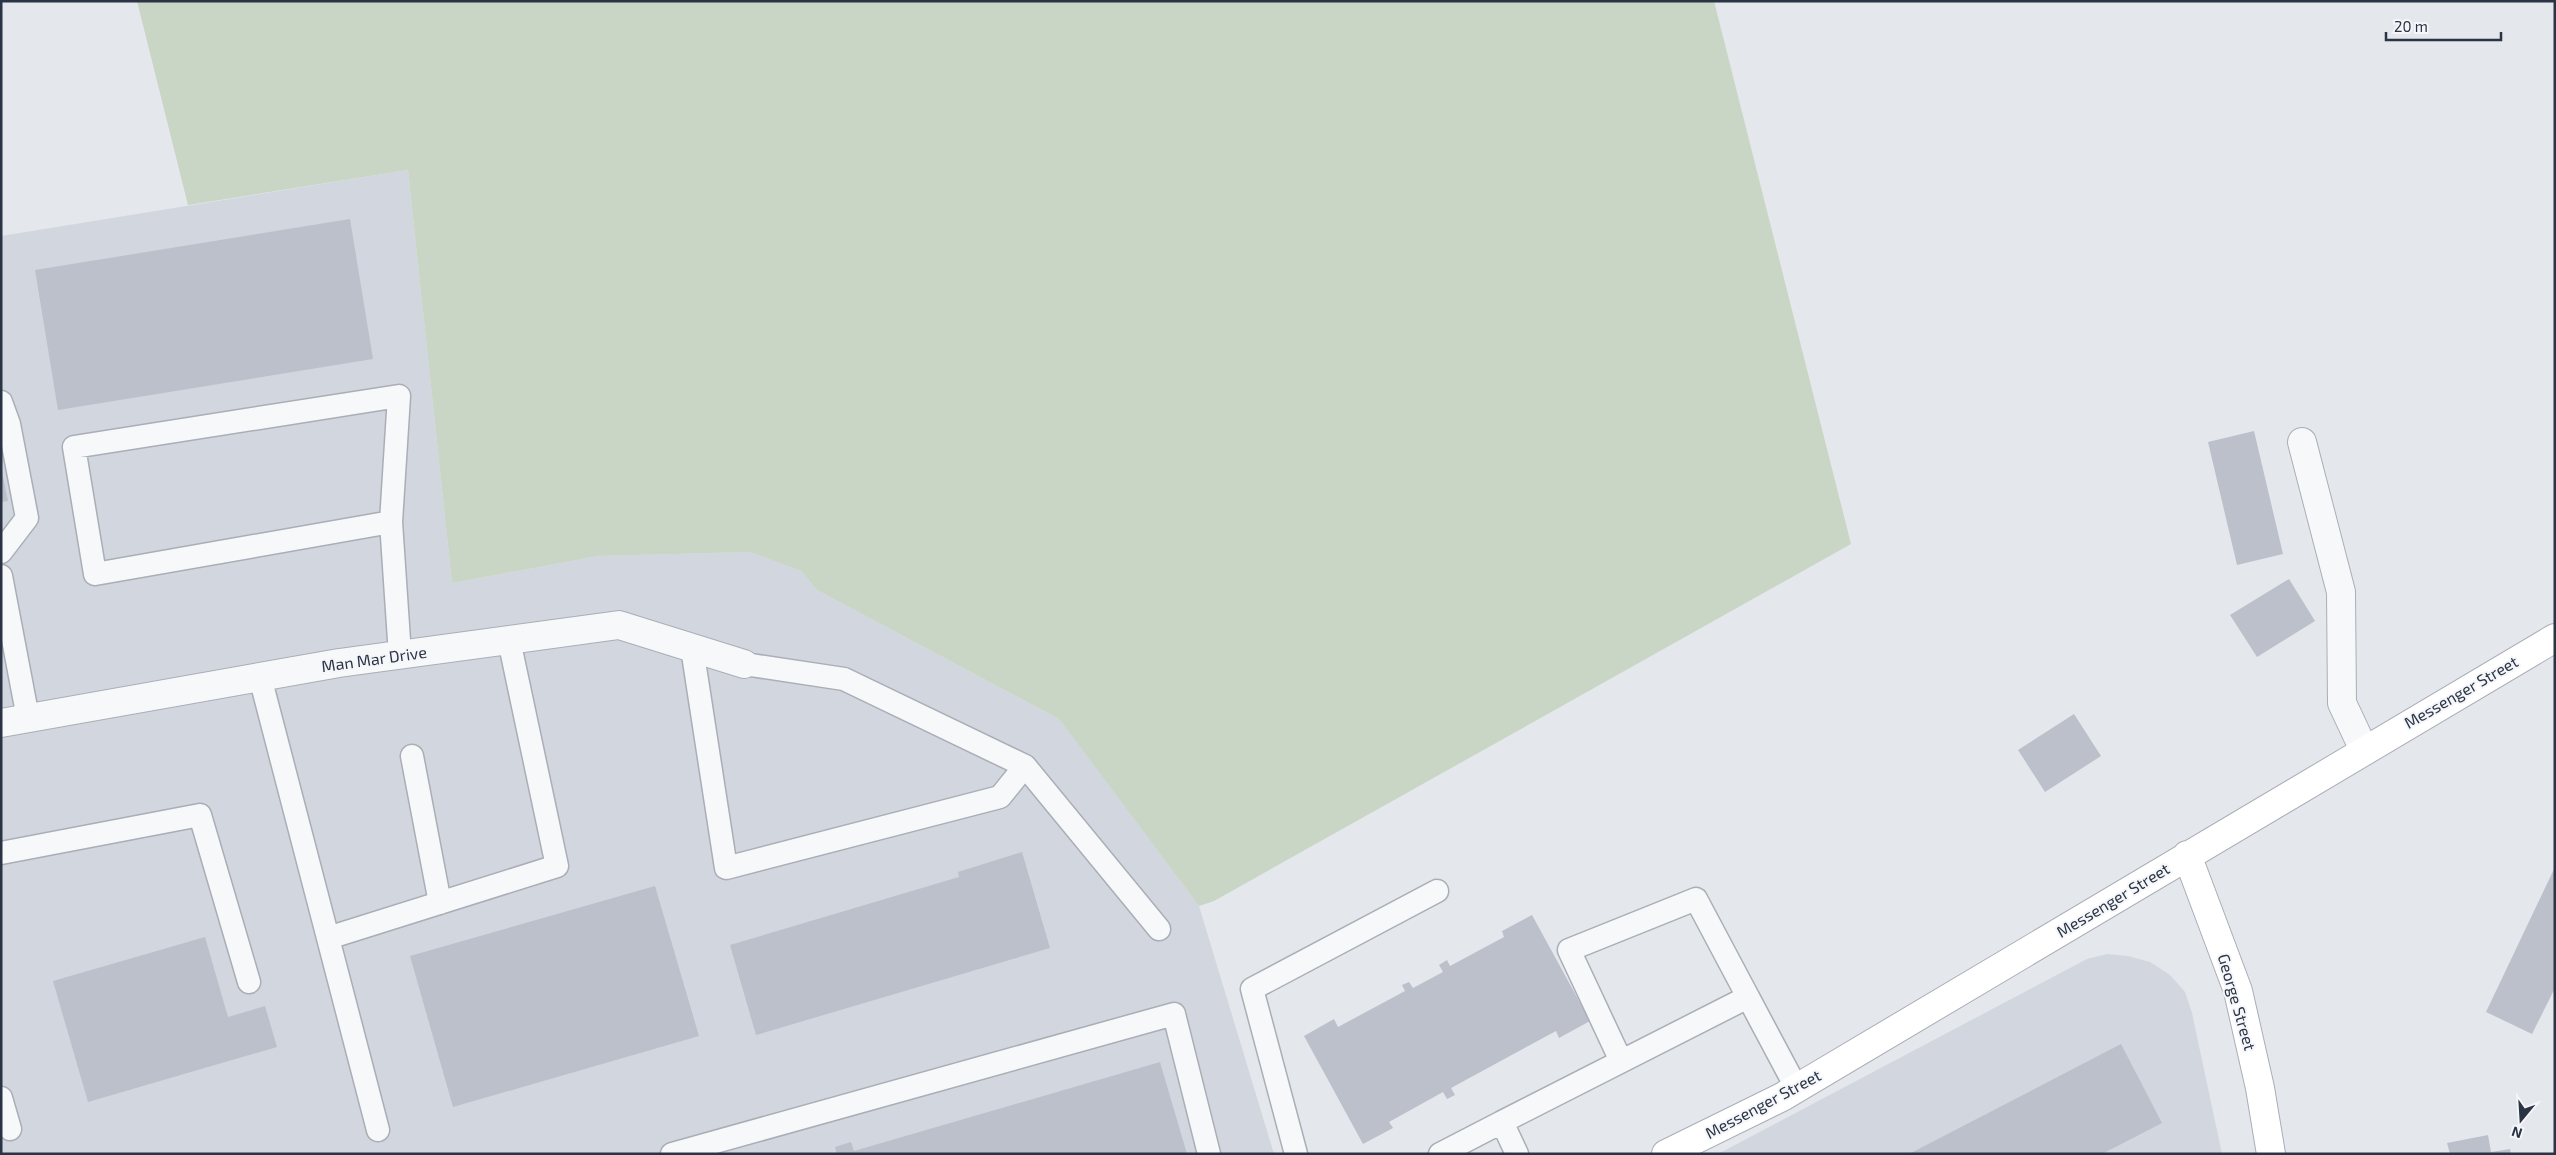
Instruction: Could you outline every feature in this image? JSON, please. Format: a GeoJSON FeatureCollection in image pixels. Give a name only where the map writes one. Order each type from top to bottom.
{"type":"FeatureCollection","features":[{"type":"Feature","properties":{"kind":"main road","name":"Messenger Street"},"geometry":{"type":"LineString","coordinates":[[1666,1154],[1796,1089],[2555,638]]}},
{"type":"Feature","properties":{"kind":"main road","name":"George Street"},"geometry":{"type":"LineString","coordinates":[[2187,855],[2238,991],[2260,1088],[2271,1154]]}},
{"type":"Feature","properties":{"kind":"street"},"geometry":{"type":"LineString","coordinates":[[2302,442],[2341,592],[2342,703],[2364,750]]}},
{"type":"Feature","properties":{"kind":"street","name":"Man Mar Drive"},"geometry":{"type":"LineString","coordinates":[[1,723],[260,677],[400,655],[619,625],[744,664]]}},
{"type":"Feature","properties":{"kind":"lane"},"geometry":{"type":"LineString","coordinates":[[391,522],[96,574],[74,447],[399,396],[391,522],[400,655]]}},
{"type":"Feature","properties":{"kind":"lane"},"geometry":{"type":"LineString","coordinates":[[1,402],[9,424],[27,518],[1,552]]}},
{"type":"Feature","properties":{"kind":"lane"},"geometry":{"type":"LineString","coordinates":[[1,576],[28,718]]}},
{"type":"Feature","properties":{"kind":"lane"},"geometry":{"type":"LineString","coordinates":[[328,938],[557,866],[509,640]]}},
{"type":"Feature","properties":{"kind":"lane"},"geometry":{"type":"LineString","coordinates":[[692,648],[726,868],[1000,797],[1025,766]]}},
{"type":"Feature","properties":{"kind":"lane"},"geometry":{"type":"LineString","coordinates":[[744,664],[844,680],[1025,766],[1159,929]]}},
{"type":"Feature","properties":{"kind":"lane"},"geometry":{"type":"LineString","coordinates":[[260,677],[378,1130]]}},
{"type":"Feature","properties":{"kind":"lane"},"geometry":{"type":"LineString","coordinates":[[412,756],[440,903]]}},
{"type":"Feature","properties":{"kind":"lane"},"geometry":{"type":"LineString","coordinates":[[1,854],[200,815],[249,982]]}},
{"type":"Feature","properties":{"kind":"lane"},"geometry":{"type":"LineString","coordinates":[[1296,1154],[1252,990],[1436,891]]}},
{"type":"Feature","properties":{"kind":"lane"},"geometry":{"type":"LineString","coordinates":[[1622,1061],[1569,950],[1696,899],[1796,1089]]}},
{"type":"Feature","properties":{"kind":"lane"},"geometry":{"type":"LineString","coordinates":[[1440,1154],[1748,997]]}},
{"type":"Feature","properties":{"kind":"lane"},"geometry":{"type":"LineString","coordinates":[[672,1154],[1174,1014],[1209,1154]]}},
{"type":"Feature","properties":{"kind":"lane"},"geometry":{"type":"LineString","coordinates":[[1,1098],[10,1129]]}},
{"type":"Feature","properties":{"kind":"lane"},"geometry":{"type":"LineString","coordinates":[[1502,1122],[1517,1154]]}},
{"type":"Feature","properties":{"kind":"shaded area"},"geometry":{"type":"Polygon","coordinates":[[[408,170],[452,583],[599,556],[750,552],[801,571],[817,590],[1059,719],[1199,906],[1274,1154],[1,1154],[1,236],[408,170]]]}},
{"type":"Feature","properties":{"kind":"shaded area"},"geometry":{"type":"Polygon","coordinates":[[[2107,954],[2128,956],[2150,962],[2170,975],[2185,992],[2192,1013],[2222,1154],[1718,1154],[2087,959],[2107,954]]]}},
{"type":"Feature","properties":{"kind":"green space"},"geometry":{"type":"Polygon","coordinates":[[[137,1],[1714,1],[1851,544],[1214,901],[1199,906],[1059,719],[817,590],[801,571],[750,552],[599,556],[452,583],[408,170],[188,205],[137,1]]]}},
{"type":"Feature","properties":{"kind":"building"},"geometry":{"type":"Polygon","coordinates":[[[350,219],[373,359],[58,410],[35,270],[350,219]]]}},
{"type":"Feature","properties":{"kind":"building"},"geometry":{"type":"Polygon","coordinates":[[[2254,431],[2283,554],[2237,565],[2208,442],[2254,431]]]}},
{"type":"Feature","properties":{"kind":"building"},"geometry":{"type":"Polygon","coordinates":[[[1,467],[8,501],[1,502],[1,467]]]}},
{"type":"Feature","properties":{"kind":"building"},"geometry":{"type":"Polygon","coordinates":[[[2289,579],[2315,621],[2257,657],[2230,615],[2289,579]]]}},
{"type":"Feature","properties":{"kind":"building"},"geometry":{"type":"Polygon","coordinates":[[[2074,714],[2101,756],[2045,792],[2018,750],[2074,714]]]}},
{"type":"Feature","properties":{"kind":"building"},"geometry":{"type":"Polygon","coordinates":[[[1022,852],[1050,948],[756,1035],[730,945],[959,877],[958,872],[1022,852]]]}},
{"type":"Feature","properties":{"kind":"building"},"geometry":{"type":"Polygon","coordinates":[[[2555,867],[2555,988],[2532,1034],[2486,1012],[2555,867]]]}},
{"type":"Feature","properties":{"kind":"building"},"geometry":{"type":"Polygon","coordinates":[[[655,886],[699,1036],[453,1107],[410,956],[655,886]]]}},
{"type":"Feature","properties":{"kind":"building"},"geometry":{"type":"Polygon","coordinates":[[[1532,915],[1590,1021],[1559,1038],[1556,1031],[1451,1088],[1455,1095],[1447,1099],[1443,1092],[1389,1122],[1393,1128],[1363,1144],[1304,1036],[1334,1019],[1338,1027],[1405,991],[1402,985],[1409,982],[1413,988],[1443,972],[1439,965],[1447,960],[1450,966],[1504,937],[1502,931],[1532,915]]]}},
{"type":"Feature","properties":{"kind":"building"},"geometry":{"type":"Polygon","coordinates":[[[205,937],[228,1017],[265,1006],[277,1047],[88,1102],[53,981],[205,937]]]}},
{"type":"Feature","properties":{"kind":"building"},"geometry":{"type":"Polygon","coordinates":[[[2121,1044],[2162,1123],[2102,1154],[1909,1154],[2121,1044]]]}},
{"type":"Feature","properties":{"kind":"building"},"geometry":{"type":"Polygon","coordinates":[[[1160,1062],[1187,1154],[837,1154],[835,1147],[851,1142],[854,1151],[1160,1062]]]}},
{"type":"Feature","properties":{"kind":"building"},"geometry":{"type":"Polygon","coordinates":[[[2488,1135],[2491,1152],[2510,1149],[2511,1154],[2450,1154],[2447,1143],[2488,1135]]]}}]}
